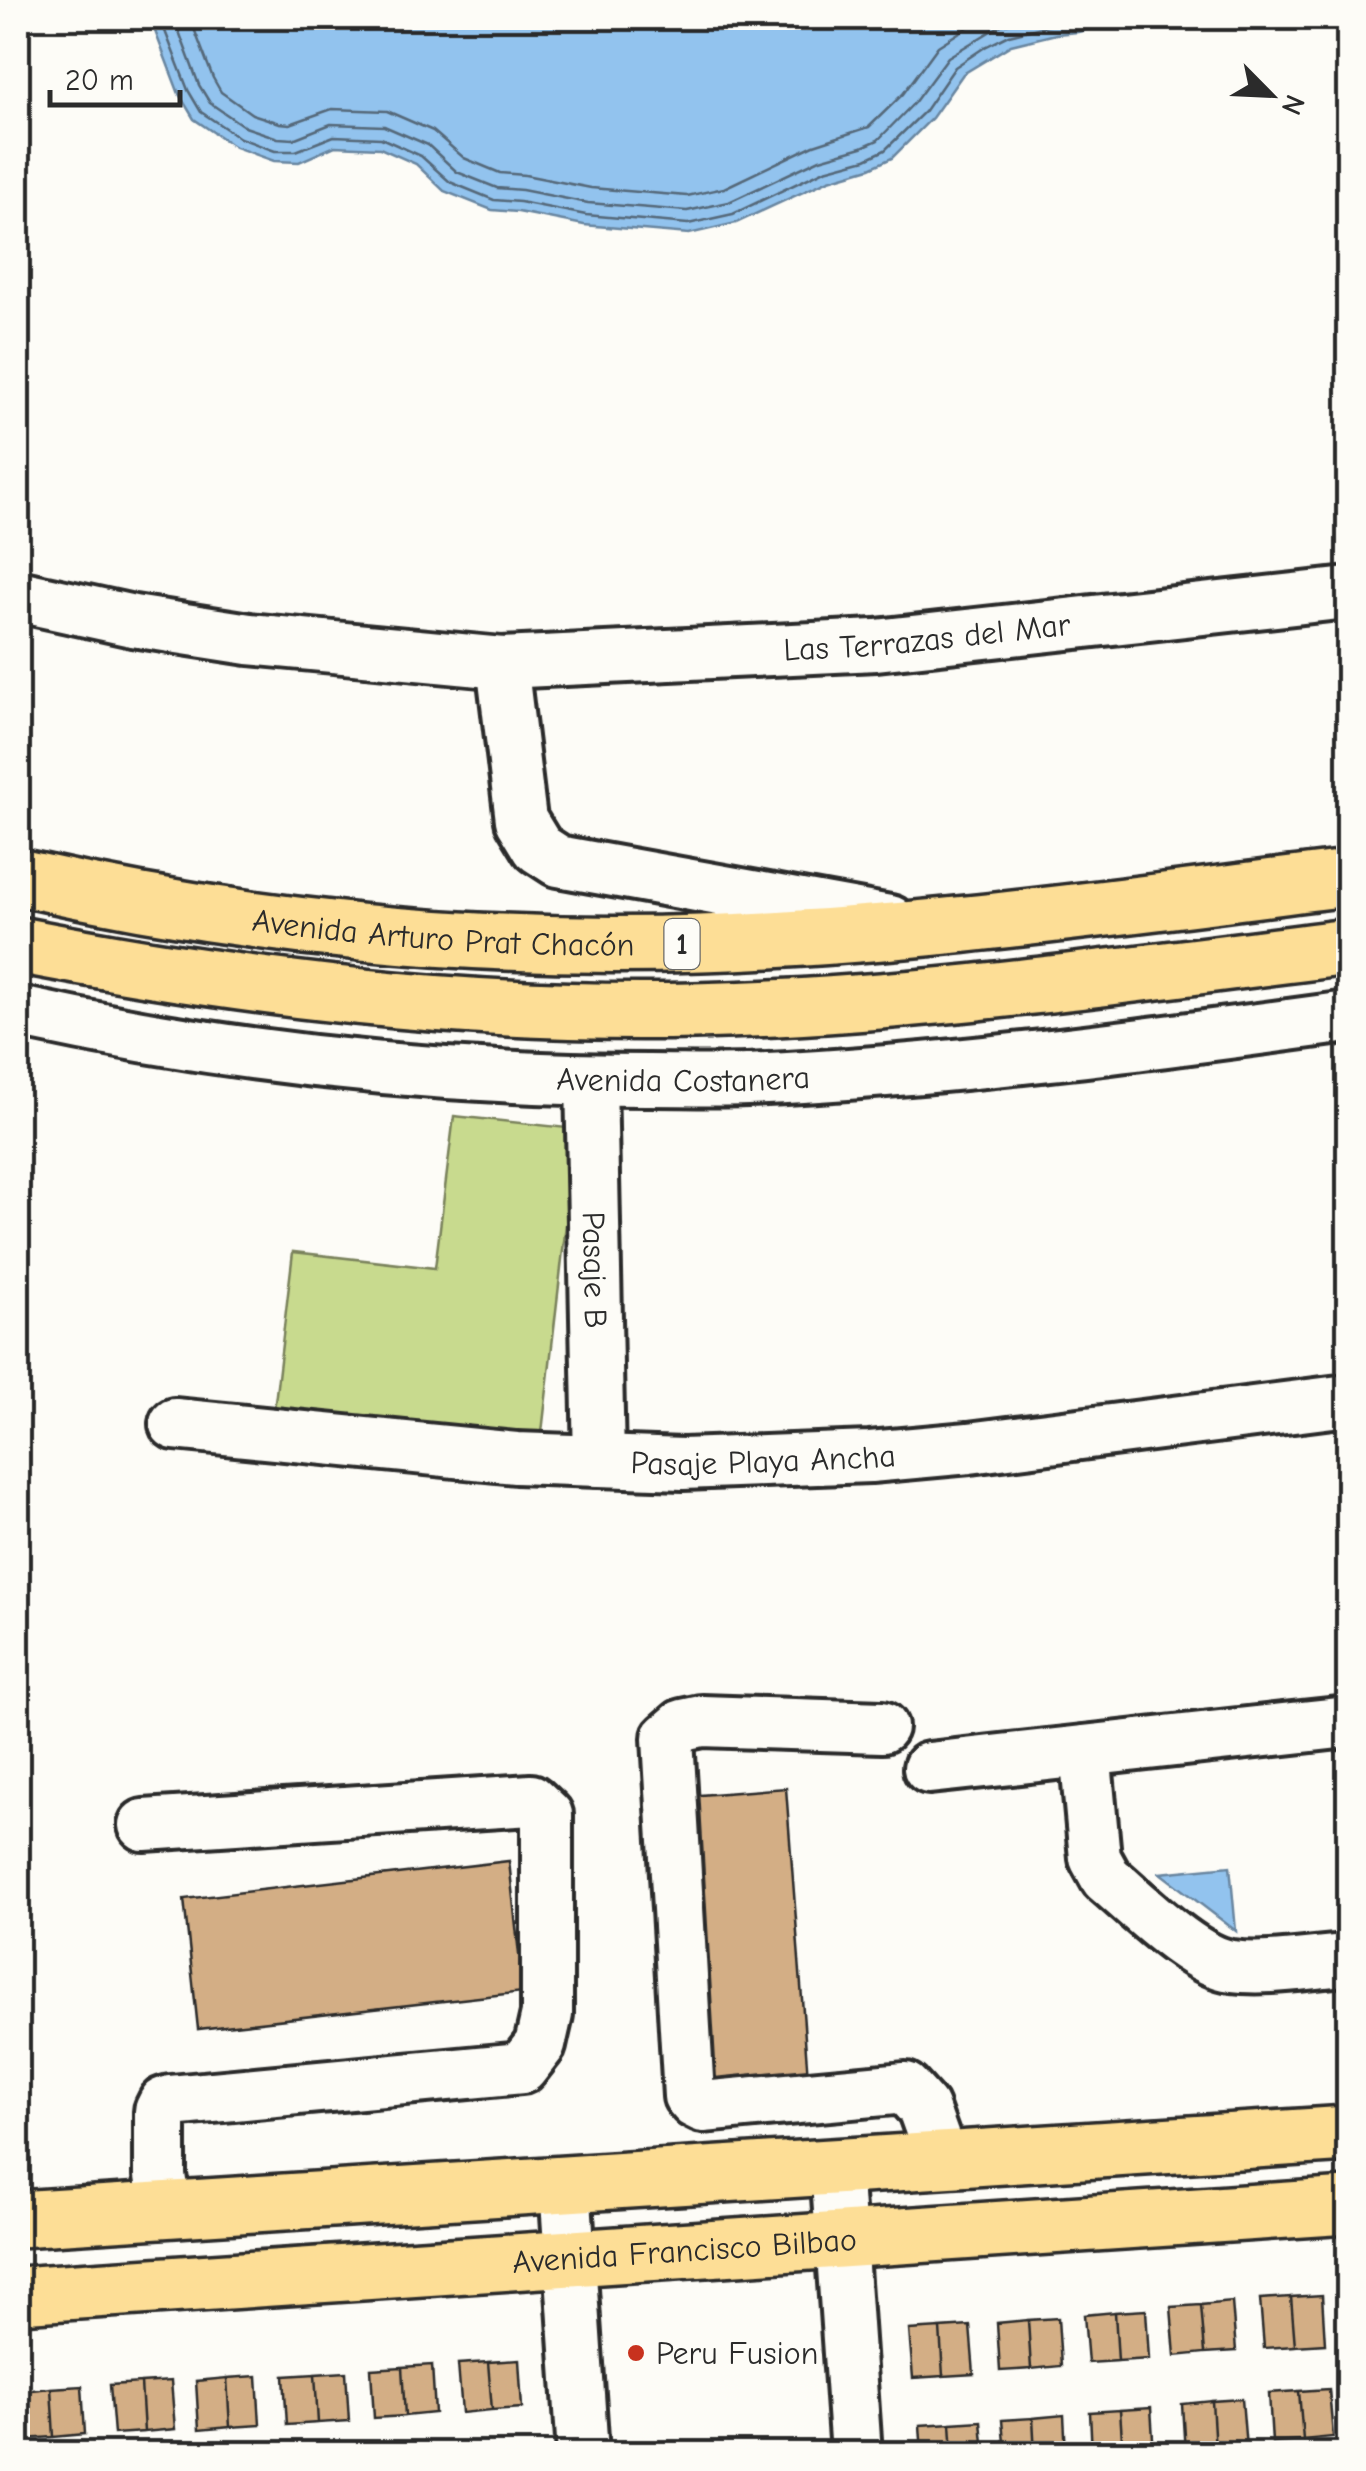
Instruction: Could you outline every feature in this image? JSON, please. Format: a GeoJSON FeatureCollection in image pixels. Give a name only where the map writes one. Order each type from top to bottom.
{"type":"FeatureCollection","features":[{"type":"Feature","properties":{"kind":"main road","name":"Avenida Arturo Prat Chacón"},"geometry":{"type":"LineString","coordinates":[[18,878],[179,908],[308,926],[438,938],[569,944],[700,944],[930,928],[1348,878]]}},
{"type":"Feature","properties":{"kind":"main road","name":"Avenida Arturo Prat Chacón"},"geometry":{"type":"LineString","coordinates":[[18,945],[137,968],[298,991],[554,1010],[692,1011],[830,1006],[968,994],[1348,947]]}},
{"type":"Feature","properties":{"kind":"main road"},"geometry":{"type":"LineString","coordinates":[[18,2219],[1348,2134]]}},
{"type":"Feature","properties":{"kind":"main road","name":"Avenida Francisco Bilbao"},"geometry":{"type":"LineString","coordinates":[[18,2294],[1348,2206]]}},
{"type":"Feature","properties":{"kind":"street","name":"Las Terrazas del Mar"},"geometry":{"type":"LineString","coordinates":[[18,596],[133,621],[249,639],[502,663],[876,645],[1348,593]]}},
{"type":"Feature","properties":{"kind":"street"},"geometry":{"type":"LineString","coordinates":[[502,663],[521,820],[538,848],[558,861],[930,928]]}},
{"type":"Feature","properties":{"kind":"street","name":"Avenida Costanera"},"geometry":{"type":"LineString","coordinates":[[18,1012],[169,1042],[332,1065],[461,1076],[591,1080],[743,1080],[870,1072],[1130,1046],[1348,1016]]}},
{"type":"Feature","properties":{"kind":"street","name":"Pasaje B"},"geometry":{"type":"LineString","coordinates":[[591,1080],[599,1462]]}},
{"type":"Feature","properties":{"kind":"street","name":"Pasaje Playa Ancha"},"geometry":{"type":"LineString","coordinates":[[175,1424],[429,1451],[682,1464],[870,1457],[988,1446],[1348,1400]]}},
{"type":"Feature","properties":{"kind":"street"},"geometry":{"type":"LineString","coordinates":[[882,1726],[702,1721],[683,1724],[668,1738],[690,2096],[704,2107],[905,2088],[923,2108],[942,2161]]}},
{"type":"Feature","properties":{"kind":"street"},"geometry":{"type":"LineString","coordinates":[[930,1768],[1348,1722]]}},
{"type":"Feature","properties":{"kind":"street"},"geometry":{"type":"LineString","coordinates":[[1085,1751],[1100,1870],[1195,1952],[1230,1966],[1348,1960]]}},
{"type":"Feature","properties":{"kind":"street"},"geometry":{"type":"LineString","coordinates":[[144,1825],[531,1800],[548,1815],[547,2014],[540,2044],[522,2068],[171,2100],[160,2111],[160,2175],[165,2209]]}},
{"type":"Feature","properties":{"kind":"street"},"geometry":{"type":"LineString","coordinates":[[836,2167],[856,2454]]}},
{"type":"Feature","properties":{"kind":"street"},"geometry":{"type":"LineString","coordinates":[[565,2185],[583,2454]]}},
{"type":"Feature","properties":{"kind":"green space"},"geometry":{"type":"Polygon","coordinates":[[[454,1116],[577,1129],[541,1441],[274,1411],[293,1252],[435,1268],[454,1116]]]}},
{"type":"Feature","properties":{"kind":"water"},"geometry":{"type":"Polygon","coordinates":[[[150,18],[1127,18],[1011,45],[963,74],[932,118],[892,158],[829,180],[736,223],[689,234],[584,225],[492,210],[444,191],[416,164],[380,148],[335,146],[299,162],[274,161],[235,147],[194,119],[179,94],[150,18]]]}},
{"type":"Feature","properties":{"kind":"water"},"geometry":{"type":"Polygon","coordinates":[[[1230,1866],[1236,1931],[1160,1873],[1230,1866]]]}},
{"type":"Feature","properties":{"kind":"building"},"geometry":{"type":"Polygon","coordinates":[[[786,1788],[808,2078],[710,2086],[688,1796],[786,1788]]]}},
{"type":"Feature","properties":{"kind":"building"},"geometry":{"type":"Polygon","coordinates":[[[509,1861],[523,1992],[198,2029],[184,1899],[509,1861]]]}},
{"type":"Feature","properties":{"kind":"building"},"geometry":{"type":"Polygon","coordinates":[[[1322,2295],[1325,2344],[1295,2346],[1291,2297],[1322,2295]]]}},
{"type":"Feature","properties":{"kind":"building"},"geometry":{"type":"Polygon","coordinates":[[[1291,2297],[1295,2346],[1264,2348],[1260,2299],[1291,2297]]]}},
{"type":"Feature","properties":{"kind":"building"},"geometry":{"type":"Polygon","coordinates":[[[1232,2302],[1236,2351],[1205,2353],[1201,2305],[1232,2302]]]}},
{"type":"Feature","properties":{"kind":"building"},"geometry":{"type":"Polygon","coordinates":[[[1201,2305],[1205,2353],[1175,2356],[1171,2307],[1201,2305]]]}},
{"type":"Feature","properties":{"kind":"building"},"geometry":{"type":"Polygon","coordinates":[[[1146,2310],[1149,2359],[1118,2361],[1115,2312],[1146,2310]]]}},
{"type":"Feature","properties":{"kind":"building"},"geometry":{"type":"Polygon","coordinates":[[[1115,2312],[1118,2361],[1088,2363],[1084,2315],[1115,2312]]]}},
{"type":"Feature","properties":{"kind":"building"},"geometry":{"type":"Polygon","coordinates":[[[1058,2318],[1061,2366],[1031,2369],[1028,2320],[1058,2318]]]}},
{"type":"Feature","properties":{"kind":"building"},"geometry":{"type":"Polygon","coordinates":[[[1028,2320],[1031,2369],[1000,2371],[997,2323],[1028,2320]]]}},
{"type":"Feature","properties":{"kind":"building"},"geometry":{"type":"Polygon","coordinates":[[[970,2326],[974,2374],[943,2376],[940,2328],[970,2326]]]}},
{"type":"Feature","properties":{"kind":"building"},"geometry":{"type":"Polygon","coordinates":[[[940,2328],[943,2376],[913,2378],[909,2330],[940,2328]]]}},
{"type":"Feature","properties":{"kind":"building"},"geometry":{"type":"Polygon","coordinates":[[[519,2360],[522,2408],[492,2410],[488,2362],[519,2360]]]}},
{"type":"Feature","properties":{"kind":"building"},"geometry":{"type":"Polygon","coordinates":[[[488,2362],[492,2410],[462,2413],[458,2364],[488,2362]]]}},
{"type":"Feature","properties":{"kind":"building"},"geometry":{"type":"Polygon","coordinates":[[[432,2365],[435,2413],[405,2416],[402,2367],[432,2365]]]}},
{"type":"Feature","properties":{"kind":"building"},"geometry":{"type":"Polygon","coordinates":[[[402,2367],[405,2416],[374,2418],[371,2369],[402,2367]]]}},
{"type":"Feature","properties":{"kind":"building"},"geometry":{"type":"Polygon","coordinates":[[[346,2372],[349,2421],[318,2423],[315,2374],[346,2372]]]}},
{"type":"Feature","properties":{"kind":"building"},"geometry":{"type":"Polygon","coordinates":[[[315,2374],[318,2423],[287,2425],[284,2376],[315,2374]]]}},
{"type":"Feature","properties":{"kind":"building"},"geometry":{"type":"Polygon","coordinates":[[[257,2376],[260,2425],[230,2427],[227,2378],[257,2376]]]}},
{"type":"Feature","properties":{"kind":"building"},"geometry":{"type":"Polygon","coordinates":[[[227,2378],[230,2427],[199,2430],[196,2381],[227,2378]]]}},
{"type":"Feature","properties":{"kind":"building"},"geometry":{"type":"Polygon","coordinates":[[[171,2381],[175,2429],[144,2432],[141,2383],[171,2381]]]}},
{"type":"Feature","properties":{"kind":"building"},"geometry":{"type":"Polygon","coordinates":[[[141,2383],[144,2432],[114,2434],[110,2385],[141,2383]]]}},
{"type":"Feature","properties":{"kind":"building"},"geometry":{"type":"Polygon","coordinates":[[[82,2386],[85,2434],[54,2437],[51,2388],[82,2386]]]}},
{"type":"Feature","properties":{"kind":"building"},"geometry":{"type":"Polygon","coordinates":[[[51,2388],[54,2437],[24,2439],[21,2391],[51,2388]]]}},
{"type":"Feature","properties":{"kind":"building"},"geometry":{"type":"Polygon","coordinates":[[[1329,2389],[1333,2437],[1303,2440],[1299,2391],[1329,2389]]]}},
{"type":"Feature","properties":{"kind":"building"},"geometry":{"type":"Polygon","coordinates":[[[1299,2391],[1303,2440],[1272,2442],[1269,2393],[1299,2391]]]}},
{"type":"Feature","properties":{"kind":"building"},"geometry":{"type":"Polygon","coordinates":[[[1242,2399],[1246,2448],[1215,2450],[1212,2401],[1242,2399]]]}},
{"type":"Feature","properties":{"kind":"building"},"geometry":{"type":"Polygon","coordinates":[[[1212,2401],[1215,2450],[1185,2453],[1182,2404],[1212,2401]]]}},
{"type":"Feature","properties":{"kind":"building"},"geometry":{"type":"Polygon","coordinates":[[[1151,2408],[1154,2454],[1123,2454],[1120,2410],[1151,2408]]]}},
{"type":"Feature","properties":{"kind":"building"},"geometry":{"type":"Polygon","coordinates":[[[1120,2410],[1123,2454],[1092,2454],[1090,2412],[1120,2410]]]}},
{"type":"Feature","properties":{"kind":"building"},"geometry":{"type":"Polygon","coordinates":[[[1064,2415],[1066,2454],[1035,2454],[1033,2418],[1064,2415]]]}},
{"type":"Feature","properties":{"kind":"building"},"geometry":{"type":"Polygon","coordinates":[[[1033,2418],[1035,2454],[1005,2454],[1002,2420],[1033,2418]]]}},
{"type":"Feature","properties":{"kind":"building"},"geometry":{"type":"Polygon","coordinates":[[[981,2421],[984,2454],[953,2454],[951,2423],[981,2421]]]}},
{"type":"Feature","properties":{"kind":"building"},"geometry":{"type":"Polygon","coordinates":[[[951,2423],[953,2454],[922,2454],[920,2425],[951,2423]]]}},
{"type":"Feature","properties":{"kind":"place","name":"Peru Fusion"},"geometry":{"type":"Point","coordinates":[636,2353]}}]}
